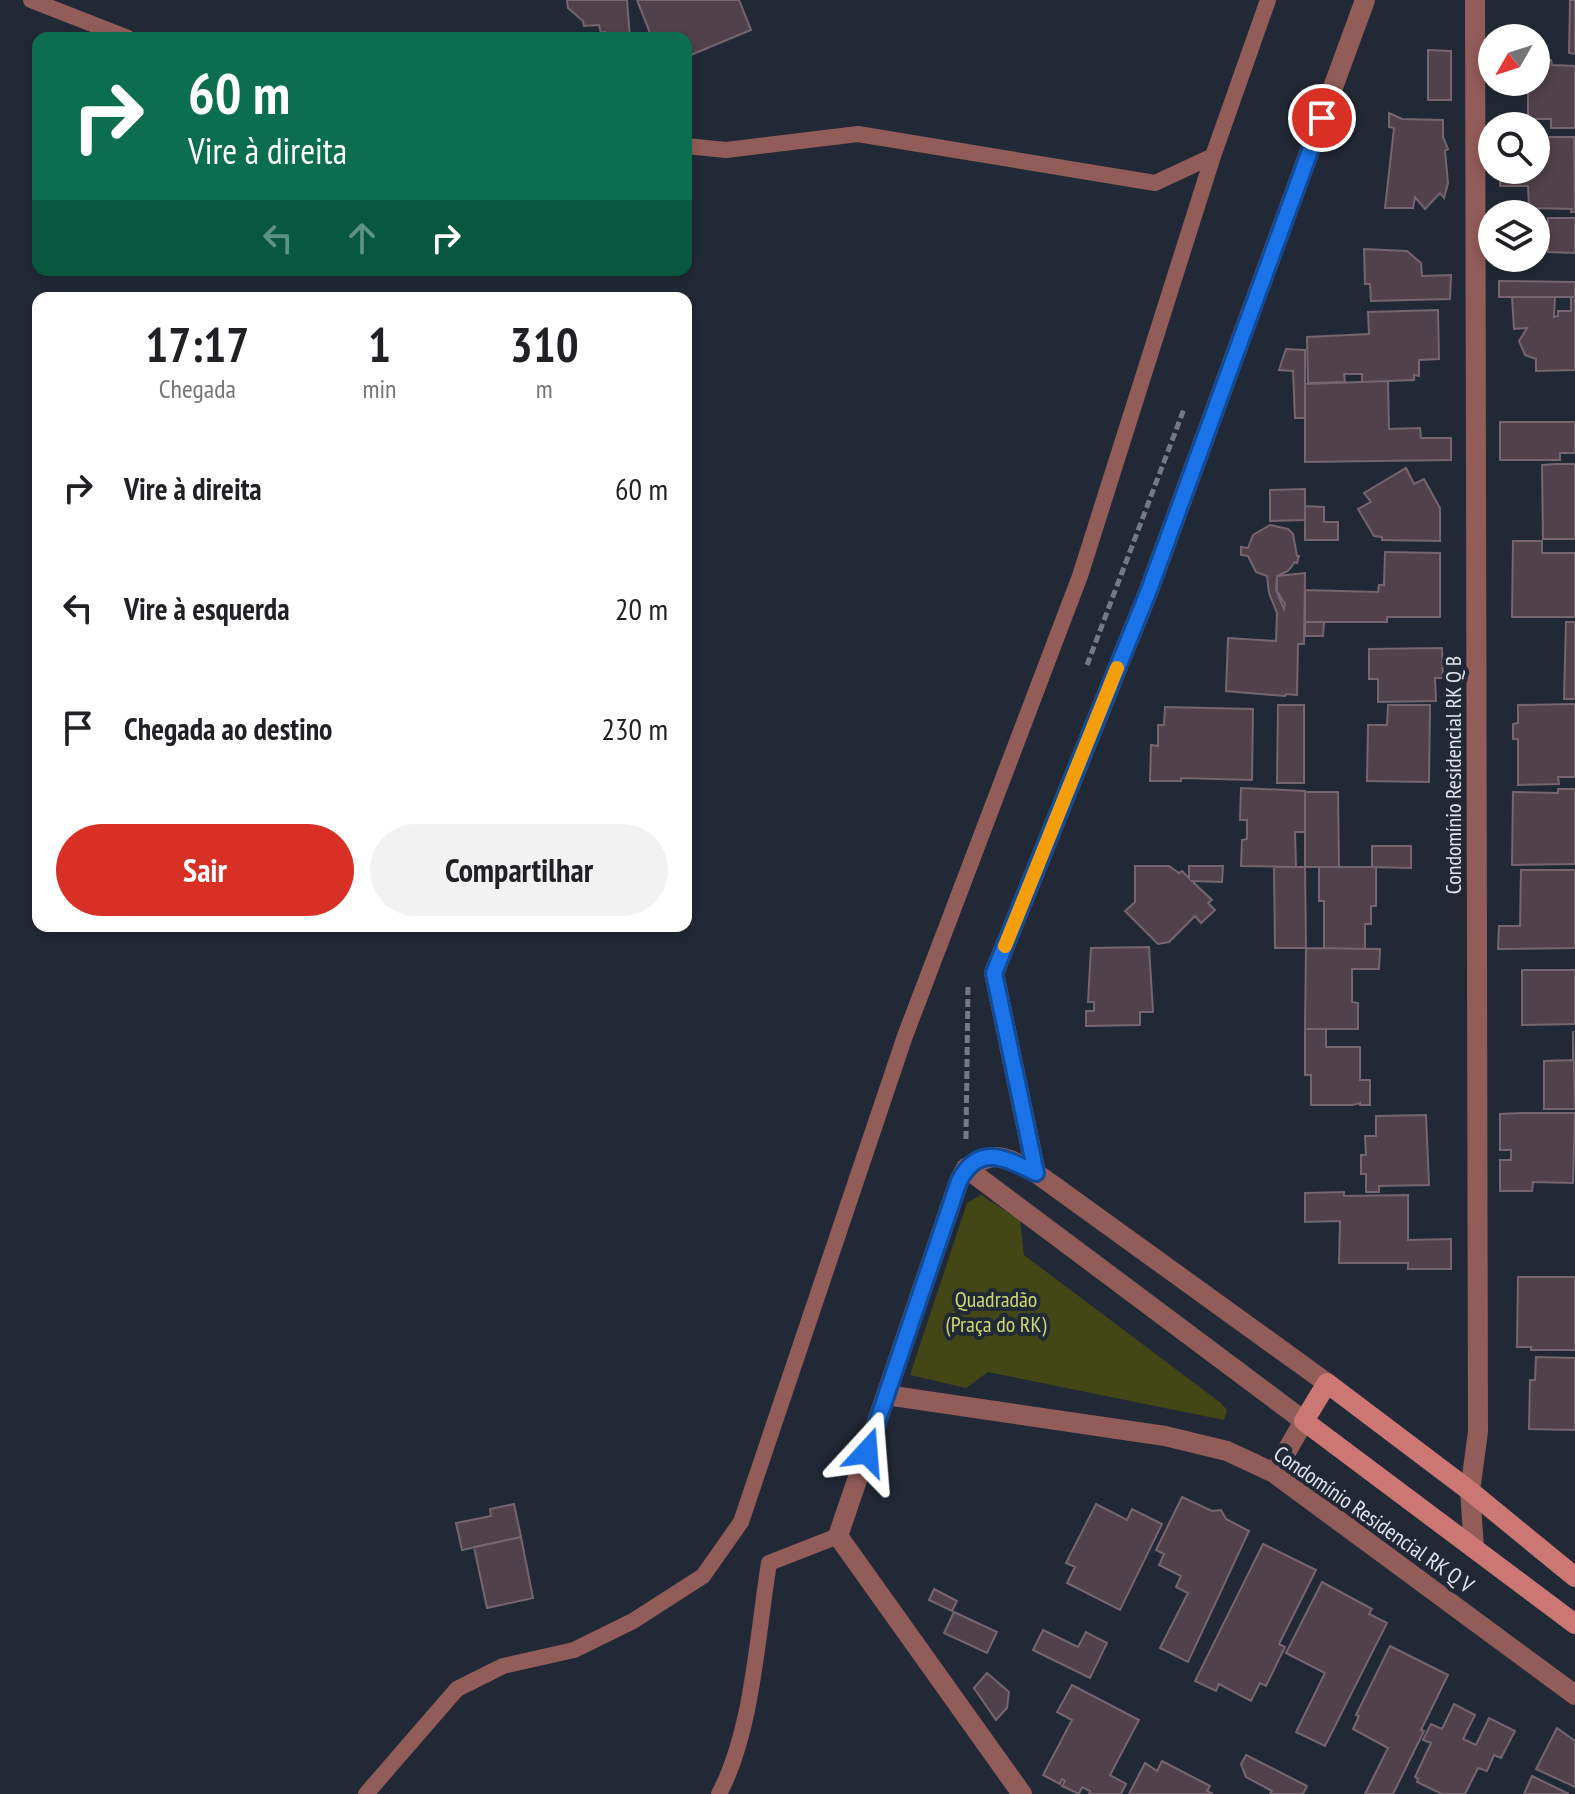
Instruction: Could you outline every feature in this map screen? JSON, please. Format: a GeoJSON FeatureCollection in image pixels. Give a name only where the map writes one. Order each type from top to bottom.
{"type":"FeatureCollection","features":[{"type":"Feature","properties":{"kind":"street"},"geometry":{"type":"LineString","coordinates":[[1036,1173],[994,973],[1149,590],[1365,0]]}},
{"type":"Feature","properties":{"kind":"street","name":"Condomínio Residencial RK Q B"},"geometry":{"type":"LineString","coordinates":[[1474,1548],[1470,1491],[1478,1432],[1475,0]]}},
{"type":"Feature","properties":{"kind":"street"},"geometry":{"type":"LineString","coordinates":[[1022,1794],[838,1536],[959,1181],[966,1168],[988,1156],[1005,1158],[1036,1173],[1327,1383],[1470,1491],[1575,1577]]}},
{"type":"Feature","properties":{"kind":"street"},"geometry":{"type":"LineString","coordinates":[[966,1168],[1575,1624]]}},
{"type":"Feature","properties":{"kind":"street"},"geometry":{"type":"LineString","coordinates":[[1274,1473],[1327,1383]]}},
{"type":"Feature","properties":{"kind":"street","name":"Condomínio Residencial RK Q V"},"geometry":{"type":"LineString","coordinates":[[886,1395],[1165,1436],[1227,1451],[1274,1473],[1575,1695]]}},
{"type":"Feature","properties":{"kind":"lane"},"geometry":{"type":"LineString","coordinates":[[31,0],[113,32]]}},
{"type":"Feature","properties":{"kind":"lane"},"geometry":{"type":"LineString","coordinates":[[366,1794],[457,1689],[503,1666],[574,1650],[633,1621],[703,1576],[741,1522],[905,1036],[1080,576],[1213,156],[1268,0]]}},
{"type":"Feature","properties":{"kind":"lane"},"geometry":{"type":"LineString","coordinates":[[692,147],[726,150],[858,134],[1155,183],[1213,156]]}},
{"type":"Feature","properties":{"kind":"lane"},"geometry":{"type":"LineString","coordinates":[[719,1794],[731,1770],[742,1734],[769,1563],[838,1536]]}},
{"type":"Feature","properties":{"kind":"green space","name":"Quadradão (Praça do RK)"},"geometry":{"type":"Polygon","coordinates":[[[981,1195],[1020,1220],[1024,1255],[1221,1403],[1227,1410],[1224,1420],[988,1372],[966,1388],[910,1375],[967,1203],[981,1195]]]}},
{"type":"Feature","properties":{"kind":"building"},"geometry":{"type":"Polygon","coordinates":[[[567,0],[627,0],[630,32],[601,32],[599,25],[584,26],[583,21],[568,8],[567,0]]]}},
{"type":"Feature","properties":{"kind":"building"},"geometry":{"type":"Polygon","coordinates":[[[637,0],[739,0],[751,30],[692,55],[692,32],[650,32],[637,0]]]}},
{"type":"Feature","properties":{"kind":"building"},"geometry":{"type":"Polygon","coordinates":[[[1570,0],[1575,0],[1575,54],[1569,53],[1570,0]]]}},
{"type":"Feature","properties":{"kind":"building"},"geometry":{"type":"Polygon","coordinates":[[[1428,50],[1451,51],[1451,100],[1428,100],[1428,50]]]}},
{"type":"Feature","properties":{"kind":"building"},"geometry":{"type":"Polygon","coordinates":[[[1550,60],[1552,65],[1575,66],[1575,128],[1551,128],[1550,112],[1528,112],[1528,96],[1550,96],[1550,60]]]}},
{"type":"Feature","properties":{"kind":"building"},"geometry":{"type":"Polygon","coordinates":[[[1389,113],[1402,119],[1443,120],[1443,137],[1448,149],[1445,151],[1448,183],[1444,198],[1440,193],[1425,209],[1415,197],[1413,208],[1385,208],[1394,128],[1389,127],[1389,113]]]}},
{"type":"Feature","properties":{"kind":"building"},"geometry":{"type":"Polygon","coordinates":[[[1550,137],[1574,137],[1575,212],[1571,212],[1572,209],[1550,208],[1550,200],[1529,200],[1528,186],[1500,186],[1550,184],[1550,137]]]}},
{"type":"Feature","properties":{"kind":"building"},"geometry":{"type":"Polygon","coordinates":[[[1550,218],[1575,218],[1575,253],[1550,252],[1550,218]]]}},
{"type":"Feature","properties":{"kind":"building"},"geometry":{"type":"Polygon","coordinates":[[[1364,249],[1407,251],[1421,263],[1422,276],[1451,275],[1450,299],[1371,301],[1370,284],[1365,284],[1364,249]]]}},
{"type":"Feature","properties":{"kind":"building"},"geometry":{"type":"Polygon","coordinates":[[[1499,281],[1575,282],[1575,297],[1499,297],[1499,281]]]}},
{"type":"Feature","properties":{"kind":"building"},"geometry":{"type":"Polygon","coordinates":[[[1512,297],[1555,297],[1554,317],[1558,316],[1558,311],[1571,311],[1571,297],[1575,297],[1575,370],[1536,371],[1536,359],[1525,355],[1519,341],[1527,328],[1514,329],[1512,297]]]}},
{"type":"Feature","properties":{"kind":"building"},"geometry":{"type":"Polygon","coordinates":[[[1438,310],[1439,359],[1419,360],[1419,376],[1414,375],[1414,380],[1362,382],[1362,374],[1344,374],[1345,382],[1308,383],[1307,337],[1369,334],[1368,312],[1438,310]]]}},
{"type":"Feature","properties":{"kind":"building"},"geometry":{"type":"Polygon","coordinates":[[[1286,349],[1305,350],[1305,418],[1295,418],[1293,371],[1279,370],[1286,349]]]}},
{"type":"Feature","properties":{"kind":"building"},"geometry":{"type":"Polygon","coordinates":[[[1388,381],[1389,429],[1420,428],[1421,438],[1451,438],[1451,460],[1305,462],[1305,384],[1388,381]]]}},
{"type":"Feature","properties":{"kind":"building"},"geometry":{"type":"Polygon","coordinates":[[[1500,422],[1575,422],[1575,453],[1560,453],[1560,460],[1500,460],[1500,422]]]}},
{"type":"Feature","properties":{"kind":"building"},"geometry":{"type":"Polygon","coordinates":[[[1575,464],[1575,539],[1543,539],[1542,465],[1575,464]]]}},
{"type":"Feature","properties":{"kind":"building"},"geometry":{"type":"Polygon","coordinates":[[[1406,468],[1414,484],[1424,479],[1440,508],[1440,541],[1382,540],[1382,537],[1374,536],[1358,509],[1371,502],[1364,493],[1406,468]]]}},
{"type":"Feature","properties":{"kind":"building"},"geometry":{"type":"Polygon","coordinates":[[[1305,489],[1305,520],[1270,521],[1270,490],[1305,489]]]}},
{"type":"Feature","properties":{"kind":"building"},"geometry":{"type":"Polygon","coordinates":[[[1305,506],[1324,507],[1324,522],[1338,522],[1338,540],[1305,540],[1305,506]]]}},
{"type":"Feature","properties":{"kind":"building"},"geometry":{"type":"Polygon","coordinates":[[[1270,525],[1288,529],[1293,534],[1299,556],[1297,563],[1277,576],[1305,573],[1304,644],[1298,644],[1297,695],[1226,691],[1228,638],[1276,641],[1277,613],[1269,593],[1267,576],[1256,572],[1248,556],[1241,555],[1241,547],[1248,548],[1253,535],[1270,525]]]}},
{"type":"Feature","properties":{"kind":"building"},"geometry":{"type":"Polygon","coordinates":[[[1513,541],[1542,541],[1542,553],[1575,553],[1575,617],[1512,617],[1513,541]]]}},
{"type":"Feature","properties":{"kind":"building"},"geometry":{"type":"Polygon","coordinates":[[[1385,552],[1440,553],[1440,617],[1387,617],[1387,622],[1305,622],[1305,590],[1378,592],[1379,585],[1384,585],[1385,552]]]}},
{"type":"Feature","properties":{"kind":"building"},"geometry":{"type":"Polygon","coordinates":[[[1305,622],[1324,622],[1323,636],[1305,636],[1305,622]]]}},
{"type":"Feature","properties":{"kind":"building"},"geometry":{"type":"Polygon","coordinates":[[[1566,622],[1575,622],[1575,699],[1564,699],[1566,622]]]}},
{"type":"Feature","properties":{"kind":"building"},"geometry":{"type":"Polygon","coordinates":[[[1442,648],[1443,678],[1435,678],[1436,701],[1378,702],[1378,679],[1369,679],[1369,649],[1442,648]]]}},
{"type":"Feature","properties":{"kind":"building"},"geometry":{"type":"Polygon","coordinates":[[[1575,704],[1575,777],[1558,777],[1559,784],[1518,785],[1518,739],[1513,739],[1513,724],[1518,723],[1518,705],[1575,704]]]}},
{"type":"Feature","properties":{"kind":"building"},"geometry":{"type":"Polygon","coordinates":[[[1278,705],[1304,705],[1304,783],[1277,783],[1278,705]]]}},
{"type":"Feature","properties":{"kind":"building"},"geometry":{"type":"Polygon","coordinates":[[[1388,705],[1430,705],[1429,782],[1367,781],[1368,725],[1387,725],[1388,705]]]}},
{"type":"Feature","properties":{"kind":"building"},"geometry":{"type":"Polygon","coordinates":[[[1165,707],[1253,709],[1252,780],[1181,778],[1181,781],[1150,781],[1151,745],[1158,746],[1158,725],[1164,725],[1165,707]]]}},
{"type":"Feature","properties":{"kind":"building"},"geometry":{"type":"Polygon","coordinates":[[[1241,788],[1305,791],[1305,832],[1295,832],[1296,867],[1241,866],[1242,840],[1247,839],[1247,820],[1240,820],[1241,788]]]}},
{"type":"Feature","properties":{"kind":"building"},"geometry":{"type":"Polygon","coordinates":[[[1558,789],[1575,789],[1575,864],[1512,865],[1513,792],[1558,793],[1558,789]]]}},
{"type":"Feature","properties":{"kind":"building"},"geometry":{"type":"Polygon","coordinates":[[[1305,792],[1338,792],[1339,867],[1305,867],[1305,792]]]}},
{"type":"Feature","properties":{"kind":"building"},"geometry":{"type":"Polygon","coordinates":[[[1372,846],[1411,846],[1411,868],[1372,867],[1372,846]]]}},
{"type":"Feature","properties":{"kind":"building"},"geometry":{"type":"Polygon","coordinates":[[[1135,866],[1169,866],[1179,873],[1182,871],[1189,878],[1189,866],[1223,866],[1222,882],[1192,881],[1212,900],[1208,903],[1215,910],[1201,923],[1195,916],[1169,942],[1158,944],[1125,911],[1135,902],[1135,866]]]}},
{"type":"Feature","properties":{"kind":"building"},"geometry":{"type":"Polygon","coordinates":[[[1274,867],[1305,867],[1306,948],[1275,948],[1274,867]]]}},
{"type":"Feature","properties":{"kind":"building"},"geometry":{"type":"Polygon","coordinates":[[[1319,867],[1376,867],[1376,906],[1371,906],[1371,924],[1365,924],[1365,949],[1324,948],[1324,901],[1319,901],[1319,867]]]}},
{"type":"Feature","properties":{"kind":"building"},"geometry":{"type":"Polygon","coordinates":[[[1521,870],[1575,870],[1575,948],[1498,949],[1499,926],[1520,926],[1521,870]]]}},
{"type":"Feature","properties":{"kind":"building"},"geometry":{"type":"Polygon","coordinates":[[[1149,947],[1153,1012],[1140,1012],[1140,1025],[1086,1026],[1086,1011],[1094,1011],[1094,1002],[1088,1002],[1091,948],[1149,947]]]}},
{"type":"Feature","properties":{"kind":"building"},"geometry":{"type":"Polygon","coordinates":[[[1306,948],[1380,949],[1379,969],[1352,969],[1352,1002],[1358,1003],[1358,1029],[1305,1029],[1306,948]]]}},
{"type":"Feature","properties":{"kind":"building"},"geometry":{"type":"Polygon","coordinates":[[[1522,970],[1575,970],[1575,1024],[1522,1025],[1522,970]]]}},
{"type":"Feature","properties":{"kind":"building"},"geometry":{"type":"Polygon","coordinates":[[[1305,1029],[1326,1029],[1326,1047],[1360,1047],[1360,1080],[1370,1080],[1370,1105],[1311,1105],[1311,1075],[1305,1075],[1305,1029]]]}},
{"type":"Feature","properties":{"kind":"building"},"geometry":{"type":"Polygon","coordinates":[[[1573,1031],[1575,1109],[1544,1109],[1544,1061],[1573,1060],[1573,1031]]]}},
{"type":"Feature","properties":{"kind":"building"},"geometry":{"type":"Polygon","coordinates":[[[1575,1113],[1573,1183],[1533,1182],[1532,1191],[1500,1191],[1500,1160],[1511,1160],[1511,1150],[1500,1150],[1500,1114],[1575,1113]]]}},
{"type":"Feature","properties":{"kind":"building"},"geometry":{"type":"Polygon","coordinates":[[[1426,1115],[1429,1185],[1379,1186],[1379,1192],[1366,1192],[1366,1174],[1361,1174],[1361,1155],[1366,1155],[1365,1136],[1376,1136],[1376,1116],[1426,1115]]]}},
{"type":"Feature","properties":{"kind":"building"},"geometry":{"type":"Polygon","coordinates":[[[1344,1192],[1344,1196],[1408,1195],[1408,1240],[1451,1239],[1451,1269],[1408,1269],[1408,1263],[1339,1263],[1340,1221],[1305,1222],[1305,1193],[1344,1192]]]}},
{"type":"Feature","properties":{"kind":"building"},"geometry":{"type":"Polygon","coordinates":[[[1518,1277],[1575,1277],[1575,1350],[1517,1347],[1518,1277]]]}},
{"type":"Feature","properties":{"kind":"building"},"geometry":{"type":"Polygon","coordinates":[[[1536,1357],[1575,1358],[1575,1430],[1529,1429],[1530,1380],[1535,1380],[1536,1357]]]}},
{"type":"Feature","properties":{"kind":"building"},"geometry":{"type":"Polygon","coordinates":[[[1182,1497],[1212,1511],[1221,1510],[1226,1519],[1249,1531],[1188,1662],[1160,1648],[1188,1593],[1176,1587],[1181,1576],[1159,1565],[1164,1554],[1156,1550],[1182,1497]]]}},
{"type":"Feature","properties":{"kind":"building"},"geometry":{"type":"Polygon","coordinates":[[[514,1504],[521,1537],[462,1550],[456,1523],[491,1516],[490,1509],[514,1504]]]}},
{"type":"Feature","properties":{"kind":"building"},"geometry":{"type":"Polygon","coordinates":[[[1096,1504],[1127,1520],[1132,1509],[1162,1524],[1120,1610],[1067,1583],[1075,1567],[1066,1563],[1096,1504]]]}},
{"type":"Feature","properties":{"kind":"building"},"geometry":{"type":"Polygon","coordinates":[[[521,1537],[533,1598],[487,1608],[474,1547],[521,1537]]]}},
{"type":"Feature","properties":{"kind":"building"},"geometry":{"type":"Polygon","coordinates":[[[1263,1544],[1316,1570],[1279,1644],[1285,1647],[1266,1686],[1260,1683],[1251,1701],[1219,1684],[1216,1691],[1195,1681],[1263,1544]]]}},
{"type":"Feature","properties":{"kind":"building"},"geometry":{"type":"Polygon","coordinates":[[[1322,1582],[1372,1609],[1369,1614],[1387,1623],[1325,1746],[1296,1732],[1325,1673],[1286,1653],[1322,1582]]]}},
{"type":"Feature","properties":{"kind":"building"},"geometry":{"type":"Polygon","coordinates":[[[934,1589],[957,1601],[952,1611],[929,1600],[934,1589]]]}},
{"type":"Feature","properties":{"kind":"building"},"geometry":{"type":"Polygon","coordinates":[[[954,1612],[997,1632],[987,1653],[944,1633],[954,1612]]]}},
{"type":"Feature","properties":{"kind":"building"},"geometry":{"type":"Polygon","coordinates":[[[1043,1630],[1078,1647],[1086,1632],[1107,1643],[1090,1678],[1033,1650],[1043,1630]]]}},
{"type":"Feature","properties":{"kind":"building"},"geometry":{"type":"Polygon","coordinates":[[[1390,1646],[1448,1675],[1393,1794],[1365,1794],[1388,1748],[1353,1729],[1359,1716],[1356,1715],[1390,1646]]]}},
{"type":"Feature","properties":{"kind":"building"},"geometry":{"type":"Polygon","coordinates":[[[987,1673],[1009,1692],[1007,1708],[996,1720],[974,1688],[987,1673]]]}},
{"type":"Feature","properties":{"kind":"building"},"geometry":{"type":"Polygon","coordinates":[[[1072,1685],[1139,1720],[1110,1775],[1126,1784],[1121,1794],[1089,1794],[1090,1791],[1082,1787],[1079,1794],[1062,1786],[1065,1781],[1062,1779],[1060,1784],[1043,1775],[1072,1720],[1057,1712],[1072,1685]]]}},
{"type":"Feature","properties":{"kind":"building"},"geometry":{"type":"Polygon","coordinates":[[[1454,1704],[1475,1715],[1463,1739],[1476,1745],[1489,1718],[1515,1731],[1501,1758],[1494,1755],[1487,1771],[1478,1768],[1465,1794],[1442,1794],[1417,1782],[1415,1777],[1431,1743],[1423,1740],[1431,1724],[1442,1729],[1454,1704]]]}},
{"type":"Feature","properties":{"kind":"building"},"geometry":{"type":"Polygon","coordinates":[[[1557,1728],[1575,1741],[1575,1787],[1536,1769],[1557,1728]]]}},
{"type":"Feature","properties":{"kind":"building"},"geometry":{"type":"Polygon","coordinates":[[[1246,1755],[1307,1786],[1303,1794],[1270,1794],[1272,1791],[1246,1777],[1241,1764],[1246,1755]]]}},
{"type":"Feature","properties":{"kind":"building"},"geometry":{"type":"Polygon","coordinates":[[[1162,1761],[1210,1786],[1207,1791],[1213,1794],[1129,1794],[1145,1763],[1157,1771],[1162,1761]]]}},
{"type":"Feature","properties":{"kind":"building"},"geometry":{"type":"Polygon","coordinates":[[[1532,1776],[1569,1794],[1524,1794],[1532,1776]]]}},
{"type":"Feature","properties":{"kind":"slow traffic"},"geometry":{"type":"LineString","coordinates":[[1005,946],[1117,668]]}},
{"type":"Feature","properties":{"kind":"route"},"geometry":{"type":"LineString","coordinates":[[867,1452],[966,1168],[988,1156],[1005,1158],[1036,1173],[994,973],[1149,590],[1322,118]]}}]}
